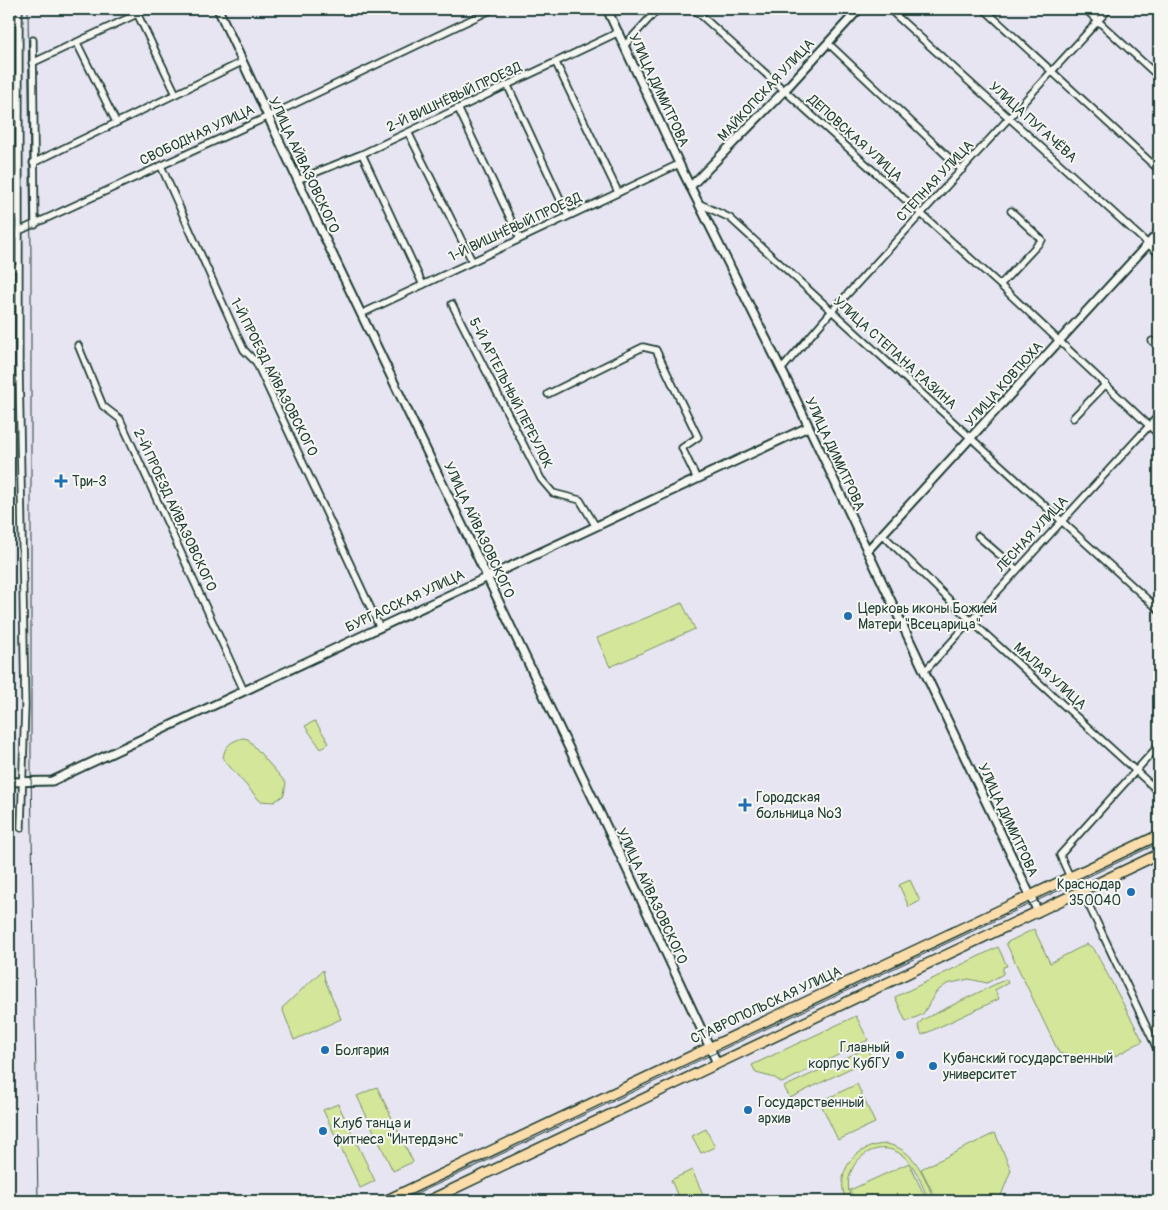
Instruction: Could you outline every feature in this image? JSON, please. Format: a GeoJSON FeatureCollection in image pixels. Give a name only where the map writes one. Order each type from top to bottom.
{"type":"FeatureCollection","features":[{"type":"Feature","properties":{"kind":"main road","name":"СТАВРОПОЛЬСКАЯ УЛИЦА"},"geometry":{"type":"LineString","coordinates":[[385,1201],[1159,835]]}},
{"type":"Feature","properties":{"kind":"main road"},"geometry":{"type":"LineString","coordinates":[[428,1201],[1159,854]]}},
{"type":"Feature","properties":{"kind":"street"},"geometry":{"type":"LineString","coordinates":[[19,9],[20,509],[24,706],[21,828]]}},
{"type":"Feature","properties":{"kind":"street","name":"УЛИЦА АЙВАЗОВСКОГО"},"geometry":{"type":"LineString","coordinates":[[218,9],[267,117],[487,576],[716,1063]]}},
{"type":"Feature","properties":{"kind":"street","name":"СВОБОДНАЯ УЛИЦА"},"geometry":{"type":"LineString","coordinates":[[19,231],[267,117],[493,9]]}},
{"type":"Feature","properties":{"kind":"street","name":"УЛИЦА ДИМИТРОВА"},"geometry":{"type":"LineString","coordinates":[[607,9],[690,187],[782,370],[1038,912]]}},
{"type":"Feature","properties":{"kind":"street"},"geometry":{"type":"LineString","coordinates":[[625,45],[658,9]]}},
{"type":"Feature","properties":{"kind":"street","name":"ДЕПОВСКАЯ УЛИЦА"},"geometry":{"type":"LineString","coordinates":[[694,9],[922,213],[1159,435]]}},
{"type":"Feature","properties":{"kind":"street","name":"МАЙКОПСКАЯ УЛИЦА"},"geometry":{"type":"LineString","coordinates":[[690,187],[859,9]]}},
{"type":"Feature","properties":{"kind":"street","name":"УЛИЦА ПУГАЧЁВА"},"geometry":{"type":"LineString","coordinates":[[889,9],[1159,254]]}},
{"type":"Feature","properties":{"kind":"street"},"geometry":{"type":"LineString","coordinates":[[984,9],[1159,170]]}},
{"type":"Feature","properties":{"kind":"street"},"geometry":{"type":"LineString","coordinates":[[1085,9],[1159,77]]}},
{"type":"Feature","properties":{"kind":"street","name":"СТЕПНАЯ УЛИЦА"},"geometry":{"type":"LineString","coordinates":[[782,370],[831,312],[1109,9]]}},
{"type":"Feature","properties":{"kind":"street"},"geometry":{"type":"LineString","coordinates":[[32,63],[136,12],[176,94]]}},
{"type":"Feature","properties":{"kind":"street","name":"2-Й ВИШНЁВЫЙ ПРОЕЗД"},"geometry":{"type":"LineString","coordinates":[[297,180],[362,154],[619,32]]}},
{"type":"Feature","properties":{"kind":"street"},"geometry":{"type":"LineString","coordinates":[[33,40],[35,225]]}},
{"type":"Feature","properties":{"kind":"street"},"geometry":{"type":"LineString","coordinates":[[76,43],[116,122]]}},
{"type":"Feature","properties":{"kind":"street"},"geometry":{"type":"LineString","coordinates":[[828,43],[962,170]]}},
{"type":"Feature","properties":{"kind":"street"},"geometry":{"type":"LineString","coordinates":[[33,163],[242,62]]}},
{"type":"Feature","properties":{"kind":"street"},"geometry":{"type":"LineString","coordinates":[[556,63],[618,192]]}},
{"type":"Feature","properties":{"kind":"street"},"geometry":{"type":"LineString","coordinates":[[508,86],[568,216]]}},
{"type":"Feature","properties":{"kind":"street"},"geometry":{"type":"LineString","coordinates":[[458,108],[520,239]]}},
{"type":"Feature","properties":{"kind":"street"},"geometry":{"type":"LineString","coordinates":[[408,132],[472,261]]}},
{"type":"Feature","properties":{"kind":"street"},"geometry":{"type":"LineString","coordinates":[[362,154],[423,285]]}},
{"type":"Feature","properties":{"kind":"street","name":"1-Й ВИШНЁВЫЙ ПРОЕЗД"},"geometry":{"type":"LineString","coordinates":[[362,314],[679,164]]}},
{"type":"Feature","properties":{"kind":"street","name":"1-Й ПРОЕЗД АЙВАЗОВСКОГО"},"geometry":{"type":"LineString","coordinates":[[161,166],[244,350],[256,362],[379,626]]}},
{"type":"Feature","properties":{"kind":"street","name":"УЛИЦА СТЕПАНА РАЗИНА"},"geometry":{"type":"LineString","coordinates":[[698,203],[730,218],[1159,610]]}},
{"type":"Feature","properties":{"kind":"street"},"geometry":{"type":"LineString","coordinates":[[1000,285],[1042,240],[1011,212]]}},
{"type":"Feature","properties":{"kind":"street","name":"УЛИЦА КОВТЮХА"},"geometry":{"type":"LineString","coordinates":[[867,551],[1159,232]]}},
{"type":"Feature","properties":{"kind":"street"},"geometry":{"type":"LineString","coordinates":[[9,268],[19,268]]}},
{"type":"Feature","properties":{"kind":"street","name":"5-Й АРТЕЛЬНЫЙ ПЕРЕУЛОК"},"geometry":{"type":"LineString","coordinates":[[452,304],[540,479],[553,493],[580,500],[595,526]]}},
{"type":"Feature","properties":{"kind":"street"},"geometry":{"type":"LineString","coordinates":[[1152,341],[1159,347]]}},
{"type":"Feature","properties":{"kind":"street","name":"2-Й ПРОЕЗД АЙВАЗОВСКОГО"},"geometry":{"type":"LineString","coordinates":[[78,345],[103,406],[120,419],[244,690]]}},
{"type":"Feature","properties":{"kind":"street"},"geometry":{"type":"LineString","coordinates":[[548,394],[643,347],[656,350],[698,438],[682,448],[696,477]]}},
{"type":"Feature","properties":{"kind":"street"},"geometry":{"type":"LineString","coordinates":[[1073,418],[1106,384]]}},
{"type":"Feature","properties":{"kind":"street","name":"ЛЕСНАЯ УЛИЦА"},"geometry":{"type":"LineString","coordinates":[[924,672],[1159,415]]}},
{"type":"Feature","properties":{"kind":"street","name":"БУРГАССКАЯ УЛИЦА"},"geometry":{"type":"LineString","coordinates":[[9,782],[52,781],[696,477],[808,427]]}},
{"type":"Feature","properties":{"kind":"street","name":"МАЛАЯ УЛИЦА"},"geometry":{"type":"LineString","coordinates":[[882,535],[970,620],[1159,792]]}},
{"type":"Feature","properties":{"kind":"street"},"geometry":{"type":"LineString","coordinates":[[978,536],[1017,570]]}},
{"type":"Feature","properties":{"kind":"street"},"geometry":{"type":"LineString","coordinates":[[1070,877],[1060,855],[1159,745]]}},
{"type":"Feature","properties":{"kind":"street"},"geometry":{"type":"LineString","coordinates":[[1082,891],[1159,1053]]}},
{"type":"Feature","properties":{"kind":"green space"},"geometry":{"type":"Polygon","coordinates":[[[682,603],[695,629],[610,667],[597,638],[682,603]]]}},
{"type":"Feature","properties":{"kind":"green space"},"geometry":{"type":"Polygon","coordinates":[[[315,721],[329,743],[321,749],[305,726],[315,721]]]}},
{"type":"Feature","properties":{"kind":"green space"},"geometry":{"type":"Polygon","coordinates":[[[243,738],[248,739],[286,783],[284,795],[274,802],[260,801],[223,759],[229,745],[243,738]]]}},
{"type":"Feature","properties":{"kind":"green space"},"geometry":{"type":"Polygon","coordinates":[[[910,880],[920,901],[909,907],[899,885],[910,880]]]}},
{"type":"Feature","properties":{"kind":"green space"},"geometry":{"type":"Polygon","coordinates":[[[1034,929],[1050,963],[1087,944],[1094,949],[1143,1041],[1106,1061],[1092,1063],[1059,1053],[1006,943],[1034,929]]]}},
{"type":"Feature","properties":{"kind":"green space"},"geometry":{"type":"Polygon","coordinates":[[[998,947],[1007,966],[1003,967],[1003,974],[987,983],[969,979],[947,984],[936,992],[923,1014],[906,1022],[895,997],[998,947]]]}},
{"type":"Feature","properties":{"kind":"green space"},"geometry":{"type":"Polygon","coordinates":[[[323,970],[325,980],[341,1019],[294,1040],[282,1008],[323,970]]]}},
{"type":"Feature","properties":{"kind":"green space"},"geometry":{"type":"Polygon","coordinates":[[[1006,979],[1008,983],[995,990],[999,999],[922,1035],[918,1026],[922,1020],[1006,979]]]}},
{"type":"Feature","properties":{"kind":"green space"},"geometry":{"type":"Polygon","coordinates":[[[856,1016],[868,1040],[782,1083],[775,1078],[756,1073],[752,1065],[856,1016]]]}},
{"type":"Feature","properties":{"kind":"green space"},"geometry":{"type":"Polygon","coordinates":[[[867,1048],[871,1058],[790,1098],[784,1087],[867,1048]]]}},
{"type":"Feature","properties":{"kind":"green space"},"geometry":{"type":"Polygon","coordinates":[[[857,1084],[875,1123],[838,1140],[820,1102],[857,1084]]]}},
{"type":"Feature","properties":{"kind":"green space"},"geometry":{"type":"Polygon","coordinates":[[[377,1087],[413,1162],[393,1171],[357,1096],[377,1087]]]}},
{"type":"Feature","properties":{"kind":"green space"},"geometry":{"type":"Polygon","coordinates":[[[338,1104],[375,1181],[360,1188],[323,1110],[338,1104]]]}},
{"type":"Feature","properties":{"kind":"green space"},"geometry":{"type":"Polygon","coordinates":[[[706,1129],[715,1147],[701,1153],[692,1136],[706,1129]]]}},
{"type":"Feature","properties":{"kind":"green space"},"geometry":{"type":"Polygon","coordinates":[[[995,1133],[1011,1170],[999,1201],[937,1201],[921,1169],[995,1133]]]}},
{"type":"Feature","properties":{"kind":"green space"},"geometry":{"type":"Polygon","coordinates":[[[886,1144],[896,1147],[912,1158],[923,1174],[935,1201],[929,1201],[918,1176],[907,1159],[891,1150],[879,1149],[869,1152],[860,1158],[853,1167],[849,1177],[852,1201],[846,1201],[843,1180],[845,1170],[850,1162],[865,1149],[886,1144]]]}},
{"type":"Feature","properties":{"kind":"green space"},"geometry":{"type":"Polygon","coordinates":[[[909,1163],[927,1201],[855,1201],[850,1190],[909,1163]]]}},
{"type":"Feature","properties":{"kind":"green space"},"geometry":{"type":"Polygon","coordinates":[[[692,1170],[706,1201],[680,1201],[671,1180],[692,1170]]]}},
{"type":"Feature","properties":{"kind":"tram line"},"geometry":{"type":"LineString","coordinates":[[28,9],[31,255],[31,771],[38,1201]]}},
{"type":"Feature","properties":{"kind":"tram line"},"geometry":{"type":"LineString","coordinates":[[402,1201],[1159,843]]}},
{"type":"Feature","properties":{"kind":"place","name":"Три-З"},"geometry":{"type":"Point","coordinates":[61,481]}},
{"type":"Feature","properties":{"kind":"place","name":"Церковь иконы Божией Матери \"Всецарица\""},"geometry":{"type":"Point","coordinates":[848,616]}},
{"type":"Feature","properties":{"kind":"place","name":"Городская больница №3"},"geometry":{"type":"Point","coordinates":[745,805]}},
{"type":"Feature","properties":{"kind":"place","name":"Краснодар 350040"},"geometry":{"type":"Point","coordinates":[1131,892]}},
{"type":"Feature","properties":{"kind":"place","name":"Болгария"},"geometry":{"type":"Point","coordinates":[325,1050]}},
{"type":"Feature","properties":{"kind":"place","name":"Главный корпус КубГУ"},"geometry":{"type":"Point","coordinates":[900,1055]}},
{"type":"Feature","properties":{"kind":"place","name":"Кубанский государственный университет"},"geometry":{"type":"Point","coordinates":[933,1066]}},
{"type":"Feature","properties":{"kind":"place","name":"Государственный архив"},"geometry":{"type":"Point","coordinates":[748,1110]}},
{"type":"Feature","properties":{"kind":"place","name":"Клуб танца и фитнеса \"Интердэнс\""},"geometry":{"type":"Point","coordinates":[323,1131]}}]}
